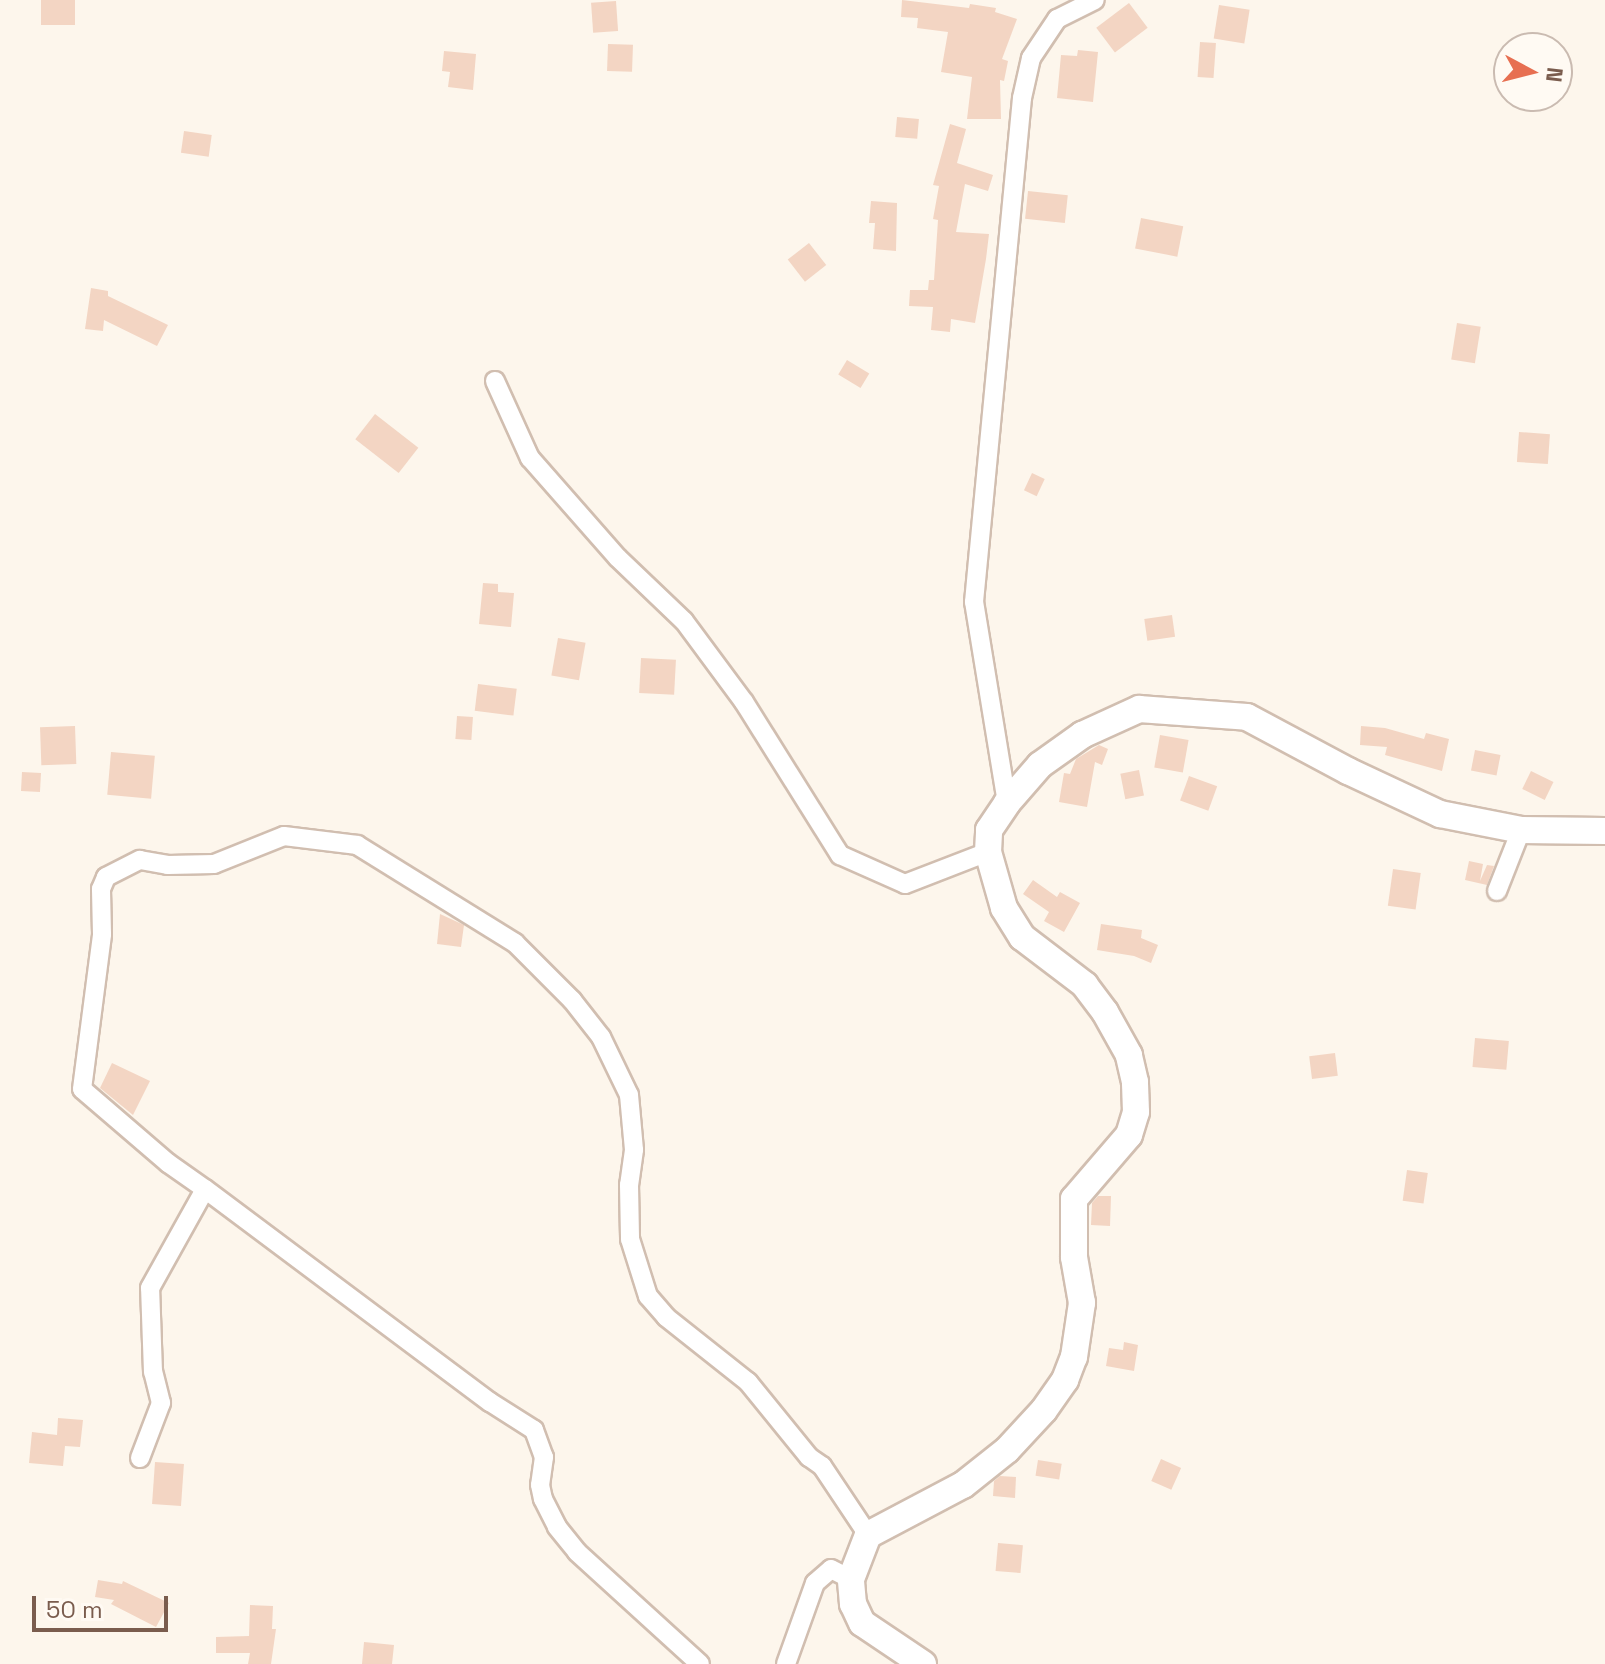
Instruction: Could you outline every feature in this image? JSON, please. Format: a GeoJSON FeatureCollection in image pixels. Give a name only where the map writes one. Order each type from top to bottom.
{"type":"FeatureCollection","features":[{"type":"Feature","properties":{"kind":"main road"},"geometry":{"type":"LineString","coordinates":[[923,1664],[862,1623],[853,1604],[851,1579],[868,1535],[974,1476],[1007,1450],[1044,1410],[1065,1380],[1074,1357],[1082,1303],[1074,1257],[1074,1199],[1129,1135],[1136,1112],[1135,1082],[1129,1055],[1105,1012],[1085,985],[1022,937],[1004,908],[988,852],[989,830],[1007,803],[1040,765],[1082,735],[1139,709],[1206,712],[1247,717],[1334,764],[1440,814],[1521,830],[1605,831]]}},
{"type":"Feature","properties":{"kind":"street"},"geometry":{"type":"LineString","coordinates":[[1007,803],[974,602],[1022,98],[1031,58],[1057,19],[1095,0]]}},
{"type":"Feature","properties":{"kind":"street"},"geometry":{"type":"LineString","coordinates":[[495,381],[530,458],[618,558],[684,621],[744,702],[840,855],[905,884],[988,852]]}},
{"type":"Feature","properties":{"kind":"street"},"geometry":{"type":"LineString","coordinates":[[1497,891],[1521,830]]}},
{"type":"Feature","properties":{"kind":"street"},"geometry":{"type":"LineString","coordinates":[[700,1664],[577,1552],[557,1527],[543,1499],[540,1485],[544,1457],[534,1430],[490,1402],[168,1163],[82,1089],[102,934],[101,889],[106,877],[140,860],[168,865],[214,864],[284,836],[357,845],[515,943],[572,1000],[601,1037],[629,1095],[634,1150],[629,1185],[630,1239],[648,1296],[666,1317],[748,1382],[809,1457],[822,1466],[868,1535]]}},
{"type":"Feature","properties":{"kind":"street"},"geometry":{"type":"LineString","coordinates":[[140,1458],[161,1403],[153,1372],[150,1288],[205,1189]]}},
{"type":"Feature","properties":{"kind":"street"},"geometry":{"type":"LineString","coordinates":[[786,1664],[815,1583],[831,1569],[851,1579]]}},
{"type":"Feature","properties":{"kind":"building"},"geometry":{"type":"Polygon","coordinates":[[[41,0],[75,0],[75,25],[41,25],[41,0]]]}},
{"type":"Feature","properties":{"kind":"building"},"geometry":{"type":"Polygon","coordinates":[[[902,0],[996,8],[995,12],[1017,19],[1002,59],[1008,61],[1004,81],[1000,80],[1001,119],[967,119],[972,77],[941,72],[948,32],[917,28],[918,18],[901,17],[902,0]]]}},
{"type":"Feature","properties":{"kind":"building"},"geometry":{"type":"Polygon","coordinates":[[[616,1],[618,31],[593,33],[591,3],[616,1]]]}},
{"type":"Feature","properties":{"kind":"building"},"geometry":{"type":"Polygon","coordinates":[[[1129,3],[1148,28],[1115,52],[1096,28],[1129,3]]]}},
{"type":"Feature","properties":{"kind":"building"},"geometry":{"type":"Polygon","coordinates":[[[1219,5],[1250,10],[1244,43],[1214,39],[1219,5]]]}},
{"type":"Feature","properties":{"kind":"building"},"geometry":{"type":"Polygon","coordinates":[[[1200,42],[1216,43],[1214,78],[1198,77],[1200,42]]]}},
{"type":"Feature","properties":{"kind":"building"},"geometry":{"type":"Polygon","coordinates":[[[608,44],[633,45],[632,72],[607,71],[608,44]]]}},
{"type":"Feature","properties":{"kind":"building"},"geometry":{"type":"Polygon","coordinates":[[[1078,50],[1098,52],[1093,102],[1057,98],[1061,55],[1077,56],[1078,50]]]}},
{"type":"Feature","properties":{"kind":"building"},"geometry":{"type":"Polygon","coordinates":[[[444,51],[476,54],[473,90],[448,87],[450,72],[442,71],[444,51]]]}},
{"type":"Feature","properties":{"kind":"building"},"geometry":{"type":"Polygon","coordinates":[[[897,117],[919,119],[917,139],[895,137],[897,117]]]}},
{"type":"Feature","properties":{"kind":"building"},"geometry":{"type":"Polygon","coordinates":[[[950,124],[966,129],[957,163],[993,175],[988,191],[965,184],[956,232],[989,234],[975,323],[951,319],[950,332],[931,330],[933,307],[909,306],[910,290],[928,290],[929,280],[934,280],[938,220],[933,219],[939,186],[933,185],[950,124]]]}},
{"type":"Feature","properties":{"kind":"building"},"geometry":{"type":"Polygon","coordinates":[[[184,131],[212,135],[209,157],[181,153],[184,131]]]}},
{"type":"Feature","properties":{"kind":"building"},"geometry":{"type":"Polygon","coordinates":[[[1028,191],[1068,195],[1065,223],[1025,219],[1028,191]]]}},
{"type":"Feature","properties":{"kind":"building"},"geometry":{"type":"Polygon","coordinates":[[[871,201],[897,203],[896,251],[873,249],[875,223],[869,223],[871,201]]]}},
{"type":"Feature","properties":{"kind":"building"},"geometry":{"type":"Polygon","coordinates":[[[1141,218],[1183,226],[1177,257],[1135,248],[1141,218]]]}},
{"type":"Feature","properties":{"kind":"building"},"geometry":{"type":"Polygon","coordinates":[[[809,243],[826,265],[805,282],[788,260],[809,243]]]}},
{"type":"Feature","properties":{"kind":"building"},"geometry":{"type":"Polygon","coordinates":[[[91,288],[108,291],[108,296],[168,325],[157,346],[104,320],[103,331],[85,329],[91,288]]]}},
{"type":"Feature","properties":{"kind":"building"},"geometry":{"type":"Polygon","coordinates":[[[1457,323],[1481,327],[1475,363],[1451,360],[1457,323]]]}},
{"type":"Feature","properties":{"kind":"building"},"geometry":{"type":"Polygon","coordinates":[[[847,360],[869,373],[861,388],[838,375],[847,360]]]}},
{"type":"Feature","properties":{"kind":"building"},"geometry":{"type":"Polygon","coordinates":[[[375,414],[418,448],[399,473],[355,439],[375,414]]]}},
{"type":"Feature","properties":{"kind":"building"},"geometry":{"type":"Polygon","coordinates":[[[1519,432],[1550,434],[1548,464],[1517,462],[1519,432]]]}},
{"type":"Feature","properties":{"kind":"building"},"geometry":{"type":"Polygon","coordinates":[[[1032,473],[1045,479],[1037,496],[1024,490],[1032,473]]]}},
{"type":"Feature","properties":{"kind":"building"},"geometry":{"type":"Polygon","coordinates":[[[483,583],[498,584],[498,592],[514,593],[511,627],[479,624],[483,583]]]}},
{"type":"Feature","properties":{"kind":"building"},"geometry":{"type":"Polygon","coordinates":[[[1172,615],[1175,637],[1147,641],[1144,619],[1172,615]]]}},
{"type":"Feature","properties":{"kind":"building"},"geometry":{"type":"Polygon","coordinates":[[[558,638],[586,643],[579,680],[551,675],[558,638]]]}},
{"type":"Feature","properties":{"kind":"building"},"geometry":{"type":"Polygon","coordinates":[[[641,658],[676,660],[674,695],[639,693],[641,658]]]}},
{"type":"Feature","properties":{"kind":"building"},"geometry":{"type":"Polygon","coordinates":[[[478,684],[517,689],[513,716],[475,711],[478,684]]]}},
{"type":"Feature","properties":{"kind":"building"},"geometry":{"type":"Polygon","coordinates":[[[457,716],[473,717],[471,740],[455,739],[457,716]]]}},
{"type":"Feature","properties":{"kind":"building"},"geometry":{"type":"Polygon","coordinates":[[[75,726],[76,764],[41,765],[40,727],[75,726]]]}},
{"type":"Feature","properties":{"kind":"building"},"geometry":{"type":"Polygon","coordinates":[[[1361,726],[1385,728],[1424,739],[1426,733],[1449,739],[1442,771],[1385,755],[1387,747],[1360,745],[1361,726]]]}},
{"type":"Feature","properties":{"kind":"building"},"geometry":{"type":"Polygon","coordinates":[[[1160,735],[1189,740],[1183,773],[1154,767],[1160,735]]]}},
{"type":"Feature","properties":{"kind":"building"},"geometry":{"type":"Polygon","coordinates":[[[1099,745],[1108,749],[1102,765],[1095,762],[1087,807],[1059,802],[1064,773],[1070,774],[1076,759],[1099,745]]]}},
{"type":"Feature","properties":{"kind":"building"},"geometry":{"type":"Polygon","coordinates":[[[1475,750],[1501,755],[1497,776],[1471,771],[1475,750]]]}},
{"type":"Feature","properties":{"kind":"building"},"geometry":{"type":"Polygon","coordinates":[[[111,752],[155,756],[151,799],[107,795],[111,752]]]}},
{"type":"Feature","properties":{"kind":"building"},"geometry":{"type":"Polygon","coordinates":[[[1139,770],[1144,796],[1125,799],[1120,774],[1139,770]]]}},
{"type":"Feature","properties":{"kind":"building"},"geometry":{"type":"Polygon","coordinates":[[[1531,771],[1553,782],[1545,800],[1522,789],[1531,771]]]}},
{"type":"Feature","properties":{"kind":"building"},"geometry":{"type":"Polygon","coordinates":[[[22,772],[41,773],[40,792],[21,791],[22,772]]]}},
{"type":"Feature","properties":{"kind":"building"},"geometry":{"type":"Polygon","coordinates":[[[1189,776],[1217,786],[1208,811],[1180,800],[1189,776]]]}},
{"type":"Feature","properties":{"kind":"building"},"geometry":{"type":"Polygon","coordinates":[[[1469,861],[1483,864],[1480,881],[1487,865],[1494,866],[1487,885],[1465,880],[1469,861]]]}},
{"type":"Feature","properties":{"kind":"building"},"geometry":{"type":"Polygon","coordinates":[[[1393,869],[1421,873],[1416,910],[1388,906],[1393,869]]]}},
{"type":"Feature","properties":{"kind":"building"},"geometry":{"type":"Polygon","coordinates":[[[1033,880],[1057,897],[1060,892],[1080,903],[1064,932],[1044,921],[1049,912],[1023,894],[1033,880]]]}},
{"type":"Feature","properties":{"kind":"building"},"geometry":{"type":"Polygon","coordinates":[[[440,914],[464,925],[461,947],[437,944],[440,914]]]}},
{"type":"Feature","properties":{"kind":"building"},"geometry":{"type":"Polygon","coordinates":[[[1101,924],[1142,930],[1141,938],[1158,945],[1151,963],[1134,956],[1097,950],[1101,924]]]}},
{"type":"Feature","properties":{"kind":"building"},"geometry":{"type":"Polygon","coordinates":[[[1475,1038],[1509,1041],[1506,1070],[1472,1067],[1475,1038]]]}},
{"type":"Feature","properties":{"kind":"building"},"geometry":{"type":"Polygon","coordinates":[[[1335,1053],[1338,1076],[1312,1079],[1309,1056],[1335,1053]]]}},
{"type":"Feature","properties":{"kind":"building"},"geometry":{"type":"Polygon","coordinates":[[[112,1063],[150,1081],[133,1115],[100,1088],[112,1063]]]}},
{"type":"Feature","properties":{"kind":"building"},"geometry":{"type":"Polygon","coordinates":[[[1407,1170],[1428,1173],[1423,1204],[1403,1201],[1407,1170]]]}},
{"type":"Feature","properties":{"kind":"building"},"geometry":{"type":"Polygon","coordinates":[[[1098,1196],[1111,1196],[1110,1226],[1091,1225],[1092,1203],[1098,1196]]]}},
{"type":"Feature","properties":{"kind":"building"},"geometry":{"type":"Polygon","coordinates":[[[1124,1342],[1138,1345],[1134,1371],[1106,1366],[1109,1348],[1123,1350],[1124,1342]]]}},
{"type":"Feature","properties":{"kind":"building"},"geometry":{"type":"Polygon","coordinates":[[[58,1418],[83,1420],[80,1447],[65,1446],[63,1466],[29,1463],[32,1432],[57,1435],[58,1418]]]}},
{"type":"Feature","properties":{"kind":"building"},"geometry":{"type":"Polygon","coordinates":[[[1161,1459],[1181,1468],[1171,1490],[1151,1481],[1161,1459]]]}},
{"type":"Feature","properties":{"kind":"building"},"geometry":{"type":"Polygon","coordinates":[[[1038,1460],[1062,1464],[1059,1480],[1035,1476],[1038,1460]]]}},
{"type":"Feature","properties":{"kind":"building"},"geometry":{"type":"Polygon","coordinates":[[[155,1462],[184,1464],[181,1506],[152,1504],[155,1462]]]}},
{"type":"Feature","properties":{"kind":"building"},"geometry":{"type":"Polygon","coordinates":[[[1000,1476],[1016,1477],[1015,1498],[993,1496],[994,1481],[1000,1476]]]}},
{"type":"Feature","properties":{"kind":"building"},"geometry":{"type":"Polygon","coordinates":[[[998,1543],[1023,1545],[1020,1573],[996,1571],[998,1543]]]}},
{"type":"Feature","properties":{"kind":"building"},"geometry":{"type":"Polygon","coordinates":[[[98,1580],[122,1584],[123,1581],[169,1603],[156,1627],[111,1604],[114,1600],[95,1597],[98,1580]]]}},
{"type":"Feature","properties":{"kind":"building"},"geometry":{"type":"Polygon","coordinates":[[[250,1605],[273,1606],[272,1629],[276,1629],[271,1664],[248,1664],[250,1653],[216,1653],[216,1637],[249,1636],[250,1605]]]}},
{"type":"Feature","properties":{"kind":"building"},"geometry":{"type":"Polygon","coordinates":[[[364,1642],[394,1645],[392,1664],[362,1664],[364,1642]]]}}]}
